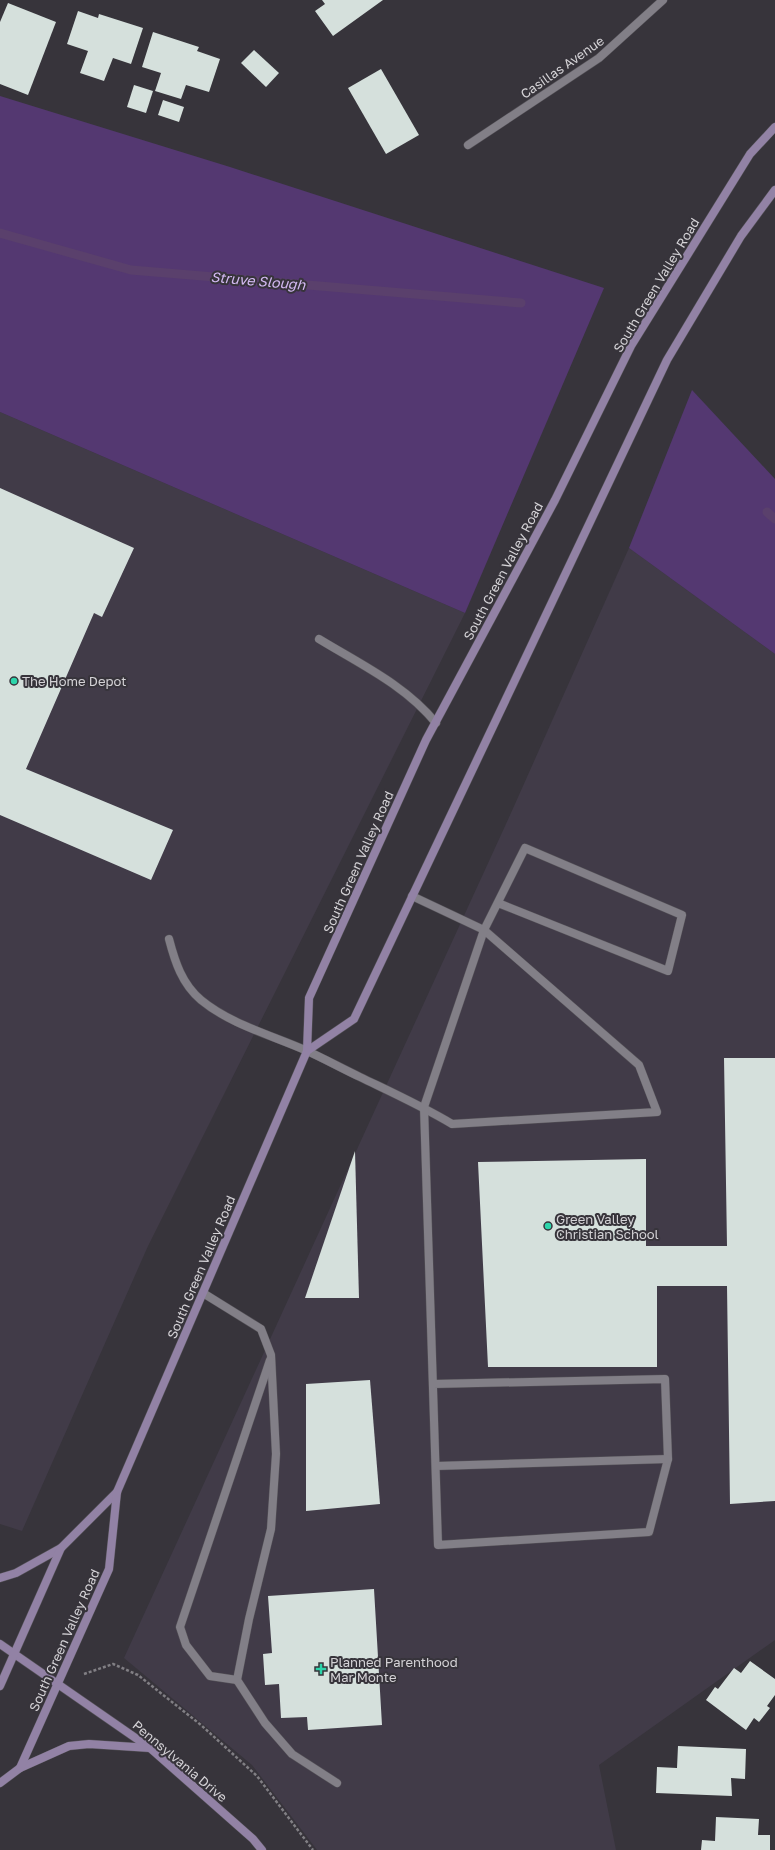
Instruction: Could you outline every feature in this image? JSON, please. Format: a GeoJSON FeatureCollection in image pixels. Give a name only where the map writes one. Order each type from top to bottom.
{"type":"FeatureCollection","features":[{"type":"Feature","properties":{"kind":"main road","name":"South Green Valley Road"},"geometry":{"type":"LineString","coordinates":[[0,1783],[20,1768],[109,1569],[117,1492],[307,1051],[309,998],[426,740],[555,500],[631,346],[750,154],[775,127]]}},
{"type":"Feature","properties":{"kind":"main road"},"geometry":{"type":"LineString","coordinates":[[307,1051],[354,1019],[667,360],[741,236],[775,190]]}},
{"type":"Feature","properties":{"kind":"main road","name":"South Green Valley Road"},"geometry":{"type":"LineString","coordinates":[[0,1686],[61,1548],[117,1492]]}},
{"type":"Feature","properties":{"kind":"main road"},"geometry":{"type":"LineString","coordinates":[[0,1578],[16,1573],[61,1548]]}},
{"type":"Feature","properties":{"kind":"main road","name":"Pennsylvania Drive"},"geometry":{"type":"LineString","coordinates":[[0,1644],[150,1748],[253,1839],[262,1850]]}},
{"type":"Feature","properties":{"kind":"main road"},"geometry":{"type":"LineString","coordinates":[[20,1768],[69,1746],[89,1744],[150,1748]]}},
{"type":"Feature","properties":{"kind":"street","name":"Casillas Avenue"},"geometry":{"type":"LineString","coordinates":[[468,145],[599,58],[663,0]]}},
{"type":"Feature","properties":{"kind":"street"},"geometry":{"type":"LineString","coordinates":[[319,640],[410,695],[424,708],[436,723]]}},
{"type":"Feature","properties":{"kind":"street"},"geometry":{"type":"LineString","coordinates":[[433,1384],[665,1379],[668,1459],[649,1532],[438,1545],[424,1107],[484,930],[526,848],[682,915],[668,971],[498,903]]}},
{"type":"Feature","properties":{"kind":"street"},"geometry":{"type":"LineString","coordinates":[[169,939],[180,974],[200,999],[225,1015],[307,1051],[424,1107],[452,1124],[657,1112],[638,1065],[484,930],[412,896]]}},
{"type":"Feature","properties":{"kind":"street"},"geometry":{"type":"LineString","coordinates":[[203,1293],[261,1329],[271,1355],[276,1454],[271,1529],[249,1619],[237,1680],[264,1723],[292,1754],[337,1783]]}},
{"type":"Feature","properties":{"kind":"street"},"geometry":{"type":"LineString","coordinates":[[237,1680],[210,1676],[186,1645],[180,1627],[271,1355]]}},
{"type":"Feature","properties":{"kind":"street"},"geometry":{"type":"LineString","coordinates":[[436,1466],[668,1459]]}},
{"type":"Feature","properties":{"kind":"path"},"geometry":{"type":"LineString","coordinates":[[113,1664],[138,1675],[201,1725],[257,1776],[313,1850]]}},
{"type":"Feature","properties":{"kind":"shaded area"},"geometry":{"type":"Polygon","coordinates":[[[0,96],[230,167],[604,288],[465,613],[0,412],[0,96]]]}},
{"type":"Feature","properties":{"kind":"shaded area"},"geometry":{"type":"Polygon","coordinates":[[[692,390],[775,479],[775,654],[629,548],[692,390]]]}},
{"type":"Feature","properties":{"kind":"shaded area"},"geometry":{"type":"Polygon","coordinates":[[[0,412],[465,613],[148,1246],[22,1531],[0,1524],[0,412]]]}},
{"type":"Feature","properties":{"kind":"shaded area","name":"Green Valley Christian School"},"geometry":{"type":"Polygon","coordinates":[[[629,548],[775,654],[775,1640],[599,1765],[616,1850],[317,1850],[252,1765],[124,1658],[511,813],[629,548]]]}},
{"type":"Feature","properties":{"kind":"building"},"geometry":{"type":"Polygon","coordinates":[[[322,0],[383,0],[333,36],[315,11],[325,4],[322,0]]]}},
{"type":"Feature","properties":{"kind":"building"},"geometry":{"type":"Polygon","coordinates":[[[8,3],[56,22],[28,95],[0,84],[0,22],[8,3]]]}},
{"type":"Feature","properties":{"kind":"building"},"geometry":{"type":"Polygon","coordinates":[[[78,11],[98,18],[99,14],[143,28],[131,64],[113,58],[104,81],[80,73],[88,51],[67,44],[78,11]]]}},
{"type":"Feature","properties":{"kind":"building"},"geometry":{"type":"Polygon","coordinates":[[[153,32],[199,47],[197,51],[220,59],[209,92],[186,85],[181,99],[155,91],[161,73],[142,67],[153,32]]]}},
{"type":"Feature","properties":{"kind":"building"},"geometry":{"type":"Polygon","coordinates":[[[254,50],[279,73],[266,87],[241,63],[254,50]]]}},
{"type":"Feature","properties":{"kind":"building"},"geometry":{"type":"Polygon","coordinates":[[[381,69],[419,135],[386,154],[348,88],[381,69]]]}},
{"type":"Feature","properties":{"kind":"building"},"geometry":{"type":"Polygon","coordinates":[[[134,85],[153,91],[146,113],[127,107],[134,85]]]}},
{"type":"Feature","properties":{"kind":"building"},"geometry":{"type":"Polygon","coordinates":[[[163,100],[184,107],[179,122],[158,115],[163,100]]]}},
{"type":"Feature","properties":{"kind":"building"},"geometry":{"type":"Polygon","coordinates":[[[0,488],[134,548],[102,617],[94,613],[26,769],[173,830],[151,880],[0,815],[0,488]]]}},
{"type":"Feature","properties":{"kind":"building"},"geometry":{"type":"Polygon","coordinates":[[[724,1058],[775,1058],[775,1501],[730,1504],[727,1286],[657,1286],[657,1367],[488,1367],[478,1162],[646,1159],[646,1246],[727,1246],[724,1058]]]}},
{"type":"Feature","properties":{"kind":"building"},"geometry":{"type":"Polygon","coordinates":[[[355,1151],[359,1298],[305,1298],[355,1151]]]}},
{"type":"Feature","properties":{"kind":"building"},"geometry":{"type":"Polygon","coordinates":[[[370,1380],[380,1504],[306,1511],[306,1384],[370,1380]]]}},
{"type":"Feature","properties":{"kind":"building","name":"Planned Parenthood Mar Monte"},"geometry":{"type":"Polygon","coordinates":[[[374,1589],[382,1725],[308,1730],[307,1717],[281,1718],[279,1684],[265,1685],[263,1654],[272,1653],[268,1596],[374,1589]]]}},
{"type":"Feature","properties":{"kind":"building"},"geometry":{"type":"Polygon","coordinates":[[[750,1661],[775,1679],[775,1695],[767,1706],[770,1708],[759,1722],[754,1718],[746,1730],[706,1700],[715,1687],[718,1689],[734,1668],[741,1673],[750,1661]]]}},
{"type":"Feature","properties":{"kind":"building"},"geometry":{"type":"Polygon","coordinates":[[[678,1746],[746,1749],[745,1779],[731,1778],[732,1796],[656,1793],[657,1767],[677,1768],[678,1746]]]}},
{"type":"Feature","properties":{"kind":"building"},"geometry":{"type":"Polygon","coordinates":[[[716,1817],[759,1819],[758,1835],[770,1835],[770,1850],[701,1850],[702,1840],[715,1841],[716,1817]]]}},
{"type":"Feature","properties":{"kind":"waterway","name":"Struve Slough"},"geometry":{"type":"LineString","coordinates":[[0,233],[131,270],[521,303]]}},
{"type":"Feature","properties":{"kind":"waterway","name":"Struve Slough"},"geometry":{"type":"LineString","coordinates":[[767,512],[775,519]]}},
{"type":"Feature","properties":{"kind":"place","name":"The Home Depot"},"geometry":{"type":"Point","coordinates":[14,681]}},
{"type":"Feature","properties":{"kind":"place","name":"Green Valley Christian School"},"geometry":{"type":"Point","coordinates":[548,1226]}},
{"type":"Feature","properties":{"kind":"place","name":"Planned Parenthood Mar Monte"},"geometry":{"type":"Point","coordinates":[321,1669]}}]}
